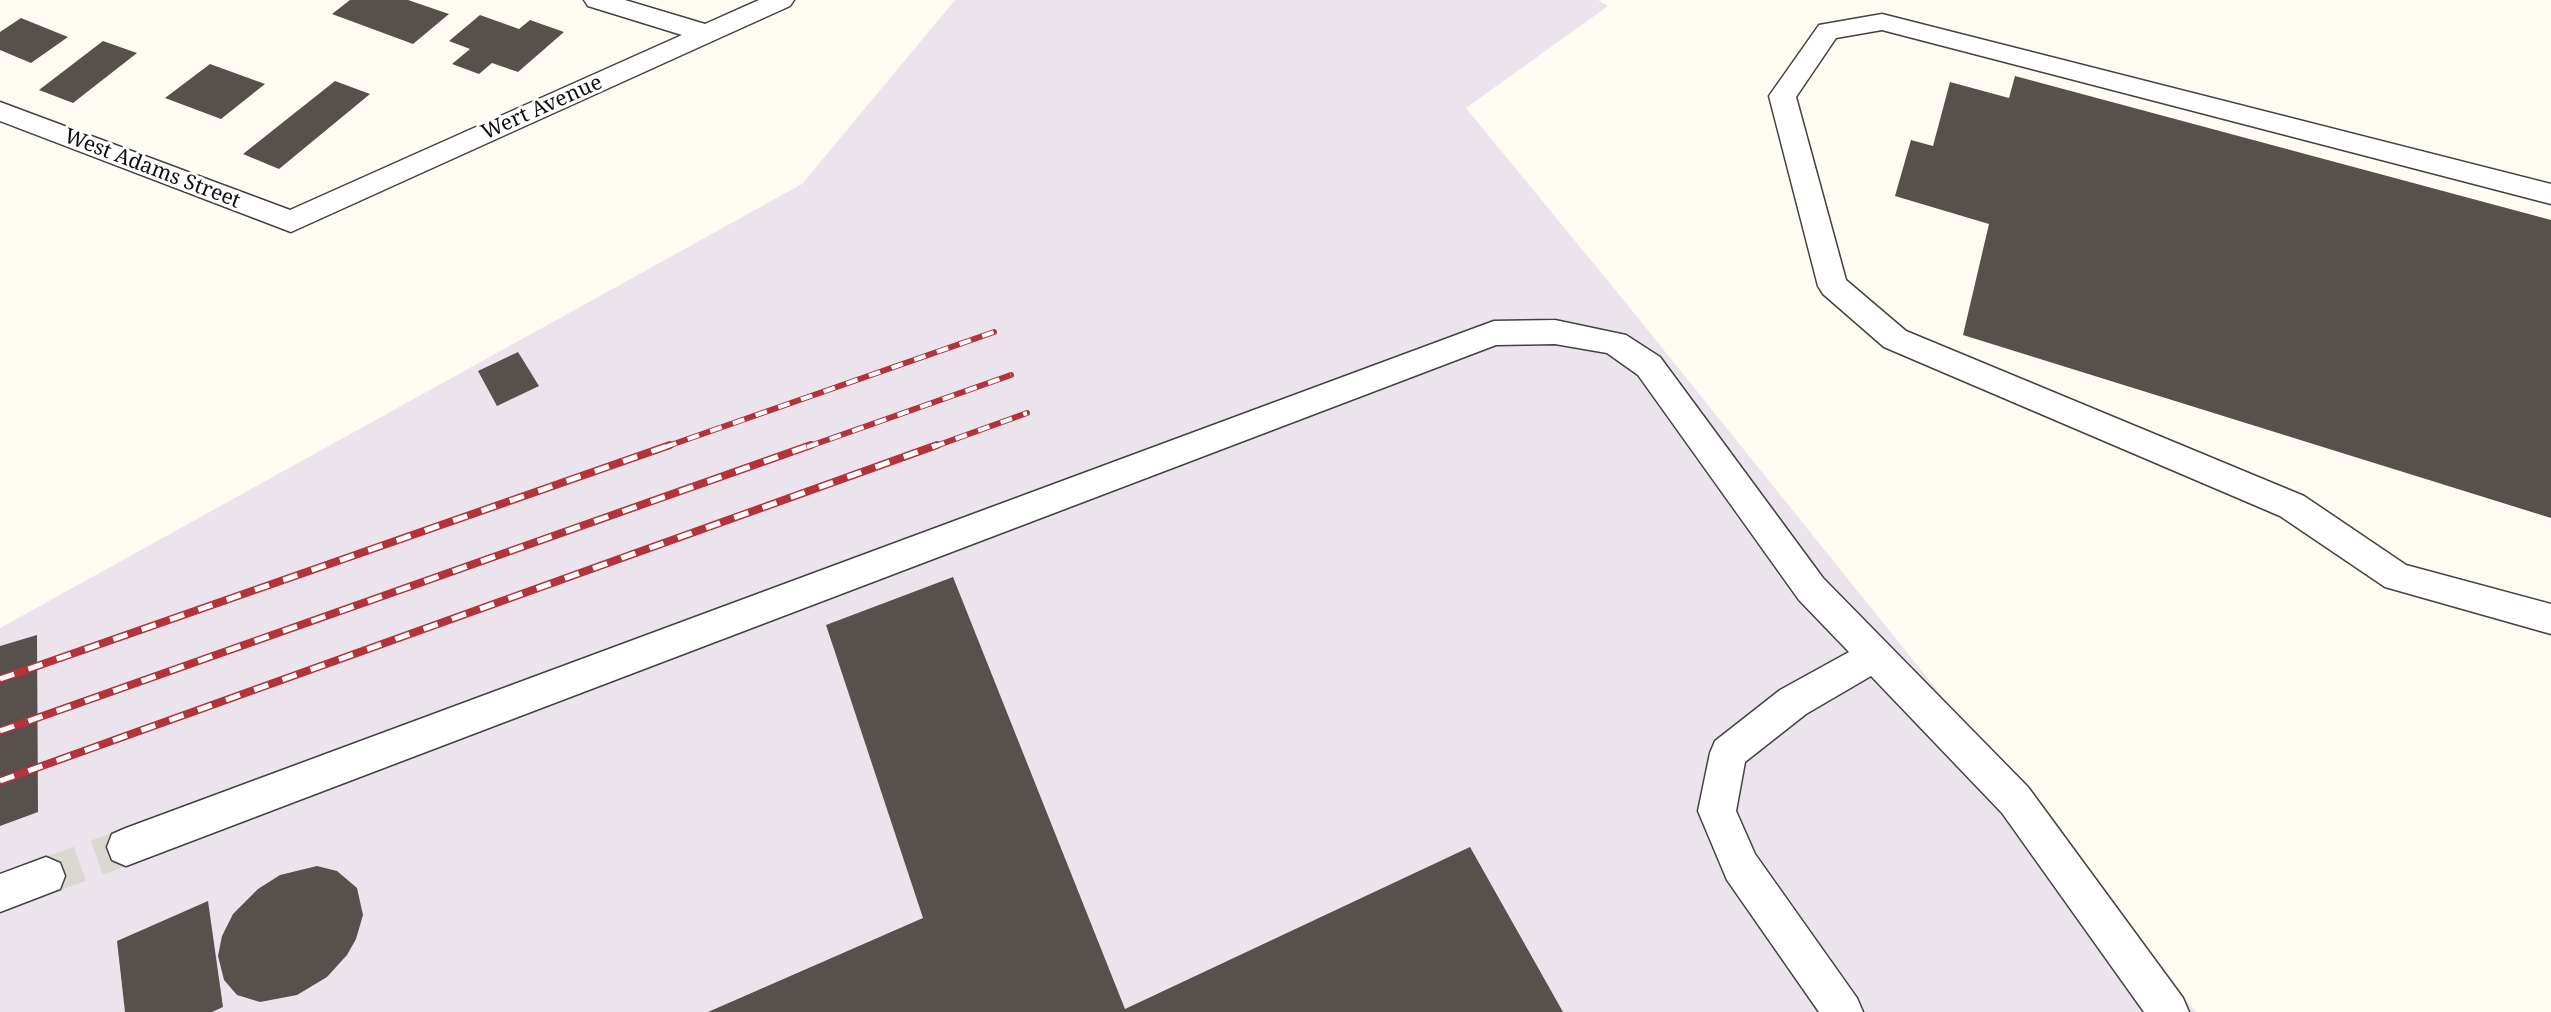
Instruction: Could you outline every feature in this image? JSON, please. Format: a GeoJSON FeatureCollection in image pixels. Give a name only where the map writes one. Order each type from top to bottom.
{"type":"FeatureCollection","features":[{"type":"Feature","properties":{"kind":"street"},"geometry":{"type":"LineString","coordinates":[[597,0],[706,33]]}},
{"type":"Feature","properties":{"kind":"street","name":"Wert Avenue"},"geometry":{"type":"LineString","coordinates":[[303,216],[781,0]]}},
{"type":"Feature","properties":{"kind":"street"},"geometry":{"type":"LineString","coordinates":[[2551,194],[1882,22],[1828,31],[1782,96],[1833,286],[1895,339],[2292,506],[2397,577],[2551,619]]}},
{"type":"Feature","properties":{"kind":"street","name":"West Adams Street"},"geometry":{"type":"LineString","coordinates":[[0,111],[291,222],[303,216]]}},
{"type":"Feature","properties":{"kind":"street"},"geometry":{"type":"LineString","coordinates":[[126,847],[1494,333],[1555,332],[1615,343],[1649,366],[1811,589],[2015,800],[2169,1012]]}},
{"type":"Feature","properties":{"kind":"street"},"geometry":{"type":"LineString","coordinates":[[1844,1012],[1741,867],[1717,811],[1728,753],[1793,702],[1875,655]]}},
{"type":"Feature","properties":{"kind":"street"},"geometry":{"type":"LineString","coordinates":[[0,893],[46,876]]}},
{"type":"Feature","properties":{"kind":"shaded area"},"geometry":{"type":"Polygon","coordinates":[[[955,0],[1598,0],[1608,6],[1466,108],[1626,303],[2196,1012],[0,1012],[0,628],[802,184],[955,0]]]}},
{"type":"Feature","properties":{"kind":"building"},"geometry":{"type":"Polygon","coordinates":[[[350,0],[408,0],[449,14],[413,44],[332,14],[350,0]]]}},
{"type":"Feature","properties":{"kind":"building"},"geometry":{"type":"Polygon","coordinates":[[[480,15],[519,29],[530,20],[564,32],[518,72],[492,63],[479,74],[452,64],[470,49],[449,41],[480,15]]]}},
{"type":"Feature","properties":{"kind":"building"},"geometry":{"type":"Polygon","coordinates":[[[21,18],[68,37],[31,63],[0,50],[0,32],[21,18]]]}},
{"type":"Feature","properties":{"kind":"building"},"geometry":{"type":"Polygon","coordinates":[[[103,41],[137,53],[73,103],[39,90],[103,41]]]}},
{"type":"Feature","properties":{"kind":"building"},"geometry":{"type":"Polygon","coordinates":[[[210,64],[265,84],[221,119],[165,98],[210,64]]]}},
{"type":"Feature","properties":{"kind":"building"},"geometry":{"type":"Polygon","coordinates":[[[2015,76],[2551,220],[2551,518],[1963,335],[1989,224],[1895,196],[1911,140],[1933,146],[1950,82],[2009,98],[2015,76]]]}},
{"type":"Feature","properties":{"kind":"building"},"geometry":{"type":"Polygon","coordinates":[[[335,81],[370,94],[279,169],[243,154],[335,81]]]}},
{"type":"Feature","properties":{"kind":"building"},"geometry":{"type":"Polygon","coordinates":[[[518,352],[539,386],[497,406],[478,371],[518,352]]]}},
{"type":"Feature","properties":{"kind":"building"},"geometry":{"type":"Polygon","coordinates":[[[953,577],[1125,1009],[1470,847],[1563,1012],[708,1012],[923,918],[826,625],[953,577]]]}},
{"type":"Feature","properties":{"kind":"building"},"geometry":{"type":"Polygon","coordinates":[[[37,635],[38,812],[0,826],[0,646],[37,635]]]}},
{"type":"Feature","properties":{"kind":"building"},"geometry":{"type":"Polygon","coordinates":[[[317,866],[337,871],[357,888],[363,915],[356,939],[347,955],[327,977],[297,995],[260,1002],[237,995],[224,980],[218,956],[222,936],[233,914],[258,889],[280,875],[317,866]]]}},
{"type":"Feature","properties":{"kind":"building"},"geometry":{"type":"Polygon","coordinates":[[[208,901],[223,1007],[212,1012],[125,1012],[117,941],[208,901]]]}},
{"type":"Feature","properties":{"kind":"tunnel"},"geometry":{"type":"LineString","coordinates":[[46,876],[126,847]]}},
{"type":"Feature","properties":{"kind":"railway"},"geometry":{"type":"LineString","coordinates":[[665,447],[994,332]]}},
{"type":"Feature","properties":{"kind":"railway"},"geometry":{"type":"LineString","coordinates":[[807,447],[1011,375]]}},
{"type":"Feature","properties":{"kind":"railway"},"geometry":{"type":"LineString","coordinates":[[933,447],[1027,413]]}},
{"type":"Feature","properties":{"kind":"railway"},"geometry":{"type":"LineString","coordinates":[[0,679],[670,445]]}},
{"type":"Feature","properties":{"kind":"railway"},"geometry":{"type":"LineString","coordinates":[[0,731],[811,445]]}},
{"type":"Feature","properties":{"kind":"railway"},"geometry":{"type":"LineString","coordinates":[[0,781],[937,445]]}}]}
